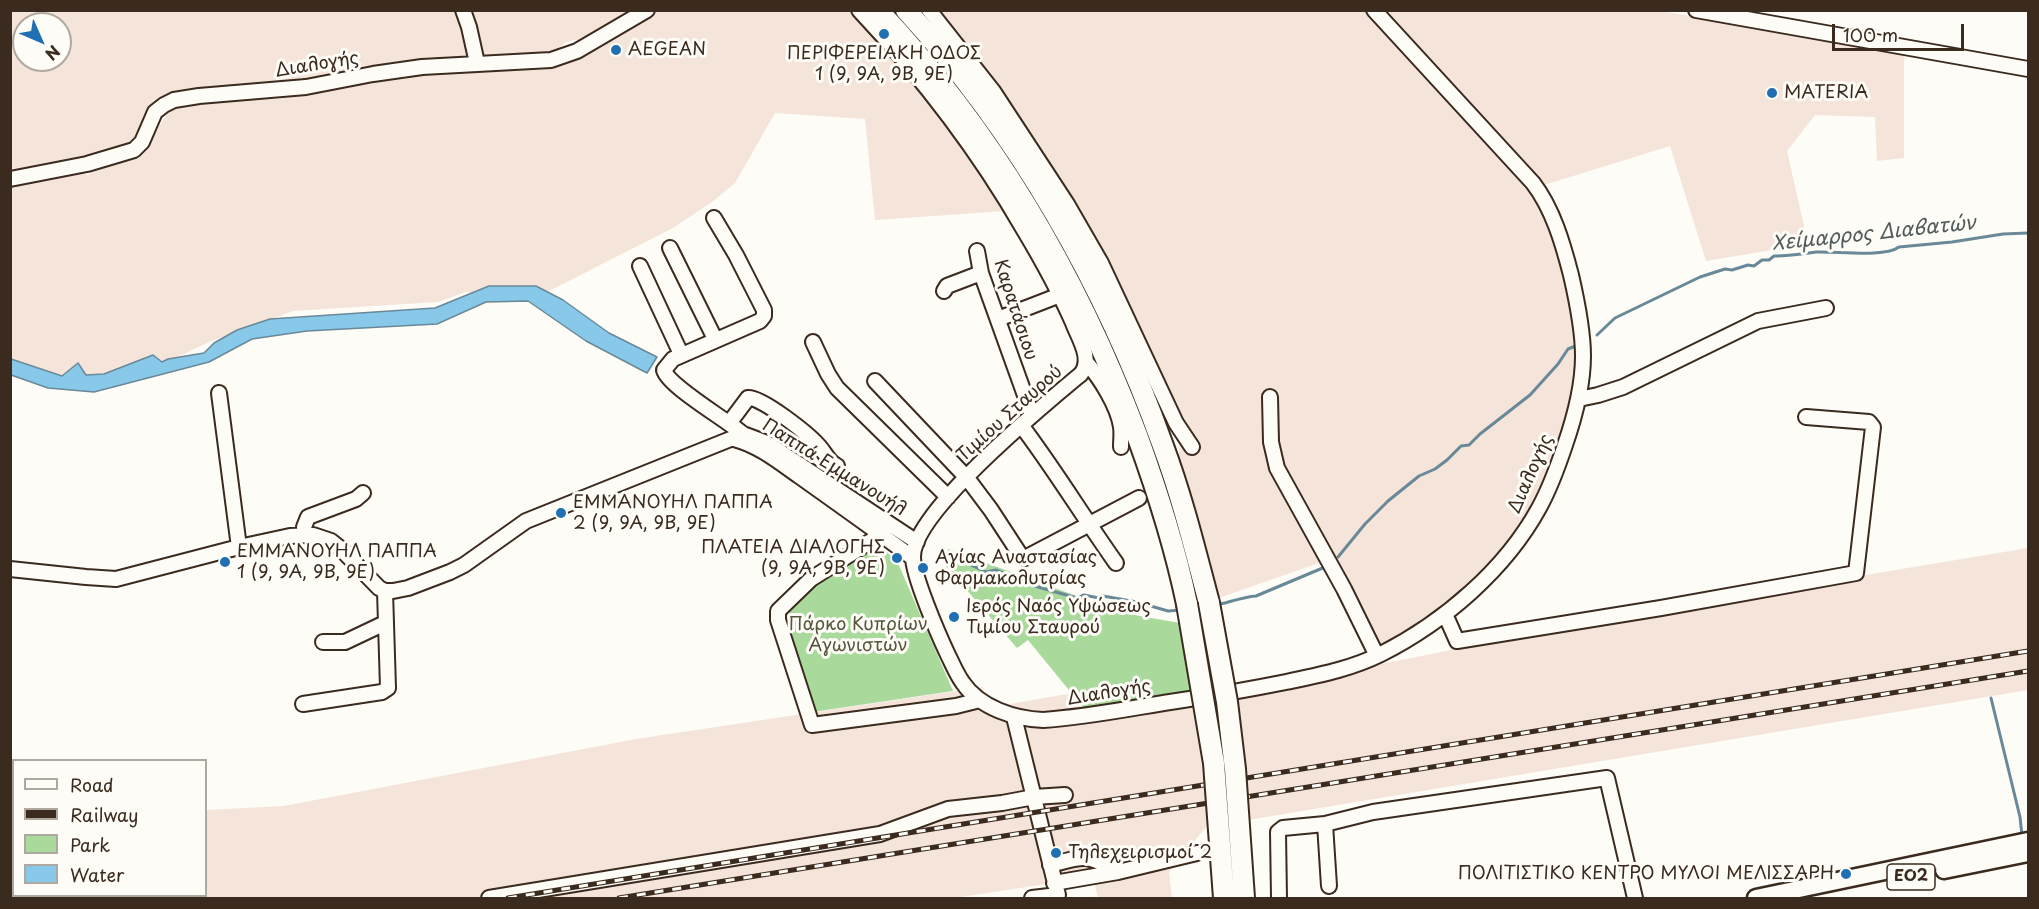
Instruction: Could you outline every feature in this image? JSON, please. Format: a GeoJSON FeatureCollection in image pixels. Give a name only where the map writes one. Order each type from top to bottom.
{"type":"FeatureCollection","features":[{"type":"Feature","properties":{"kind":"highway"},"geometry":{"type":"LineString","coordinates":[[878,10],[913,47],[948,91],[986,143],[1027,206],[1074,289],[1119,388],[1154,480],[1187,604],[1214,763],[1224,898]]}},
{"type":"Feature","properties":{"kind":"highway"},"geometry":{"type":"LineString","coordinates":[[906,10],[966,81],[1006,135],[1046,198],[1121,340],[1164,447],[1209,603],[1227,702],[1244,898]]}},
{"type":"Feature","properties":{"kind":"main road","name":"ΕΟ2"},"geometry":{"type":"LineString","coordinates":[[1810,898],[2015,852],[2028,841]]}},
{"type":"Feature","properties":{"kind":"main road","name":"ΕΟ2"},"geometry":{"type":"LineString","coordinates":[[1756,898],[2015,852]]}},
{"type":"Feature","properties":{"kind":"street"},"geometry":{"type":"LineString","coordinates":[[463,10],[477,63]]}},
{"type":"Feature","properties":{"kind":"street","name":"Διαλογής"},"geometry":{"type":"LineString","coordinates":[[10,178],[103,160],[134,150],[142,142],[155,112],[174,100],[306,87],[373,74],[477,63],[539,62],[556,59],[577,51],[647,10]]}},
{"type":"Feature","properties":{"kind":"street","name":"Τιμίου Σταυρού"},"geometry":{"type":"LineString","coordinates":[[859,10],[903,58],[959,128],[998,185],[1060,295],[1086,357],[1081,374],[1021,425],[948,497],[929,520],[917,542],[913,558],[917,576],[946,650],[963,684],[980,700],[1014,717]]}},
{"type":"Feature","properties":{"kind":"street"},"geometry":{"type":"LineString","coordinates":[[929,10],[993,91],[1067,204],[1101,263],[1176,423],[1192,447]]}},
{"type":"Feature","properties":{"kind":"street","name":"Διαλογής"},"geometry":{"type":"LineString","coordinates":[[1014,717],[1036,720],[1061,719],[1252,689],[1331,673],[1377,656],[1431,625],[1497,566],[1511,550],[1540,506],[1559,462],[1579,399],[1583,357],[1579,312],[1568,264],[1541,194],[1520,168],[1374,10]]}},
{"type":"Feature","properties":{"kind":"street"},"geometry":{"type":"LineString","coordinates":[[1696,10],[2028,69]]}},
{"type":"Feature","properties":{"kind":"street"},"geometry":{"type":"LineString","coordinates":[[714,218],[736,255],[764,310],[764,316],[760,321],[681,354],[667,364],[664,370],[670,381],[730,422],[743,434]]}},
{"type":"Feature","properties":{"kind":"street"},"geometry":{"type":"LineString","coordinates":[[670,248],[715,339]]}},
{"type":"Feature","properties":{"kind":"street","name":"Καρατάσιου"},"geometry":{"type":"LineString","coordinates":[[977,251],[981,273],[1032,415]]}},
{"type":"Feature","properties":{"kind":"street"},"geometry":{"type":"LineString","coordinates":[[640,266],[681,354]]}},
{"type":"Feature","properties":{"kind":"street"},"geometry":{"type":"LineString","coordinates":[[944,291],[947,286],[981,273]]}},
{"type":"Feature","properties":{"kind":"street"},"geometry":{"type":"LineString","coordinates":[[998,319],[1060,295]]}},
{"type":"Feature","properties":{"kind":"street"},"geometry":{"type":"LineString","coordinates":[[1579,399],[1623,387],[1758,321],[1826,308]]}},
{"type":"Feature","properties":{"kind":"street"},"geometry":{"type":"LineString","coordinates":[[813,342],[837,388],[948,497]]}},
{"type":"Feature","properties":{"kind":"street"},"geometry":{"type":"LineString","coordinates":[[1086,363],[1100,379],[1117,415],[1121,427],[1121,447]]}},
{"type":"Feature","properties":{"kind":"street"},"geometry":{"type":"LineString","coordinates":[[875,381],[967,478],[1021,556],[1025,558],[1139,498]]}},
{"type":"Feature","properties":{"kind":"street"},"geometry":{"type":"LineString","coordinates":[[219,393],[239,547]]}},
{"type":"Feature","properties":{"kind":"street"},"geometry":{"type":"LineString","coordinates":[[1270,397],[1271,442],[1278,468],[1344,589],[1377,656]]}},
{"type":"Feature","properties":{"kind":"street"},"geometry":{"type":"LineString","coordinates":[[730,422],[748,398],[755,398],[816,443],[832,464],[837,466]]}},
{"type":"Feature","properties":{"kind":"street"},"geometry":{"type":"LineString","coordinates":[[1444,614],[1457,640],[1661,608],[1856,573],[1873,427],[1869,422],[1806,417]]}},
{"type":"Feature","properties":{"kind":"street"},"geometry":{"type":"LineString","coordinates":[[1021,425],[1046,458],[1116,563]]}},
{"type":"Feature","properties":{"kind":"street","name":"Παππά Εμμανουήλ"},"geometry":{"type":"LineString","coordinates":[[385,591],[408,588],[450,572],[464,565],[526,521],[743,434],[768,443],[917,542]]}},
{"type":"Feature","properties":{"kind":"street","name":"Παππά Εμμανουήλ"},"geometry":{"type":"LineString","coordinates":[[729,438],[743,441],[757,448],[913,558]]}},
{"type":"Feature","properties":{"kind":"street"},"geometry":{"type":"LineString","coordinates":[[305,535],[304,527],[308,517],[356,499],[363,494]]}},
{"type":"Feature","properties":{"kind":"street"},"geometry":{"type":"LineString","coordinates":[[882,534],[811,579],[778,611],[778,620],[812,725],[956,706],[980,700]]}},
{"type":"Feature","properties":{"kind":"street"},"geometry":{"type":"LineString","coordinates":[[10,569],[116,579],[290,536],[305,535],[331,541],[385,591],[389,686],[386,690],[303,704]]}},
{"type":"Feature","properties":{"kind":"street"},"geometry":{"type":"LineString","coordinates":[[323,642],[345,642],[386,623]]}},
{"type":"Feature","properties":{"kind":"street"},"geometry":{"type":"LineString","coordinates":[[1014,717],[1057,892]]}},
{"type":"Feature","properties":{"kind":"street"},"geometry":{"type":"LineString","coordinates":[[1279,898],[1278,832],[1283,828],[1325,824],[1384,811],[1607,778],[1635,898]]}},
{"type":"Feature","properties":{"kind":"street"},"geometry":{"type":"LineString","coordinates":[[489,898],[860,838],[896,829],[948,809],[1065,795]]}},
{"type":"Feature","properties":{"kind":"street"},"geometry":{"type":"LineString","coordinates":[[1325,824],[1329,886]]}},
{"type":"Feature","properties":{"kind":"street"},"geometry":{"type":"LineString","coordinates":[[1032,898],[1118,872],[1197,853]]}},
{"type":"Feature","properties":{"kind":"street"},"geometry":{"type":"LineString","coordinates":[[1050,865],[1088,858],[1097,859],[1118,872]]}},
{"type":"Feature","properties":{"kind":"shaded area"},"geometry":{"type":"Polygon","coordinates":[[[11,11],[639,11],[592,37],[566,42],[553,54],[307,82],[194,90],[170,94],[147,110],[138,137],[127,147],[11,180],[11,11]]]}},
{"type":"Feature","properties":{"kind":"shaded area"},"geometry":{"type":"Polygon","coordinates":[[[659,11],[848,11],[915,82],[949,126],[1005,211],[875,220],[865,119],[775,113],[735,183],[712,202],[673,228],[547,292],[471,295],[468,291],[438,302],[293,311],[209,342],[165,363],[101,379],[59,375],[11,359],[11,185],[76,171],[87,175],[128,156],[138,159],[167,114],[177,108],[242,99],[279,99],[358,83],[414,75],[475,69],[552,66],[577,58],[659,11]]]}},
{"type":"Feature","properties":{"kind":"shaded area"},"geometry":{"type":"Polygon","coordinates":[[[931,11],[1365,11],[1483,140],[1536,200],[1551,226],[1567,284],[1576,330],[1577,374],[1568,423],[1544,487],[1520,529],[1492,563],[1461,593],[1422,624],[1381,650],[1333,558],[1216,599],[1178,460],[1182,428],[1135,316],[1103,252],[1014,107],[957,35],[931,11]]]}},
{"type":"Feature","properties":{"kind":"shaded area"},"geometry":{"type":"Polygon","coordinates":[[[1381,11],[1660,11],[1904,51],[1904,158],[1877,161],[1875,117],[1815,115],[1787,151],[1808,244],[1706,261],[1670,146],[1541,186],[1381,11]]]}},
{"type":"Feature","properties":{"kind":"shaded area"},"geometry":{"type":"Polygon","coordinates":[[[2028,548],[2028,690],[1206,827],[1169,872],[1172,898],[1098,898],[1093,877],[954,898],[11,898],[12,864],[12,897],[207,897],[207,810],[284,806],[636,739],[983,687],[987,708],[1113,686],[1193,701],[1649,611],[2028,548]]]}},
{"type":"Feature","properties":{"kind":"green space","name":"Πάρκο Κυπρίων Αγωνιστών"},"geometry":{"type":"Polygon","coordinates":[[[878,543],[898,563],[953,691],[813,712],[780,611],[824,574],[878,543]]]}},
{"type":"Feature","properties":{"kind":"green space"},"geometry":{"type":"Polygon","coordinates":[[[948,549],[1123,613],[1180,623],[1193,699],[1091,717],[1028,640],[1017,648],[945,565],[948,549]]]}},
{"type":"Feature","properties":{"kind":"water"},"geometry":{"type":"Polygon","coordinates":[[[489,286],[536,286],[563,300],[609,333],[657,357],[647,373],[586,341],[528,301],[486,302],[437,324],[307,331],[252,339],[209,362],[94,392],[48,388],[11,375],[11,359],[62,376],[78,363],[86,375],[104,374],[153,355],[162,362],[204,353],[214,343],[237,330],[270,319],[435,308],[489,286]]]}},
{"type":"Feature","properties":{"kind":"waterway","name":"Χείμαρρος Διαβατών"},"geometry":{"type":"LineString","coordinates":[[1597,335],[1615,318],[1700,277],[1725,269],[1754,266],[1774,256],[1816,252],[1883,252],[1899,247],[2028,233]]}},
{"type":"Feature","properties":{"kind":"waterway","name":"Χείμαρρος Διαβατών"},"geometry":{"type":"LineString","coordinates":[[1338,557],[1365,524],[1388,501],[1419,476],[1435,469],[1447,460],[1461,446],[1469,445],[1530,395],[1558,364],[1568,349],[1578,345]]}},
{"type":"Feature","properties":{"kind":"waterway","name":"Χείμαρρος Διαβατών"},"geometry":{"type":"LineString","coordinates":[[943,555],[986,572],[996,570],[1031,585],[1077,598],[1084,595],[1099,598],[1103,596],[1168,611],[1181,610]]}},
{"type":"Feature","properties":{"kind":"waterway","name":"Χείμαρρος Διαβατών"},"geometry":{"type":"LineString","coordinates":[[1217,605],[1256,596],[1325,567]]}},
{"type":"Feature","properties":{"kind":"waterway"},"geometry":{"type":"LineString","coordinates":[[1991,698],[2020,817],[2022,836]]}},
{"type":"Feature","properties":{"kind":"railway"},"geometry":{"type":"LineString","coordinates":[[508,898],[2028,651]]}},
{"type":"Feature","properties":{"kind":"railway"},"geometry":{"type":"LineString","coordinates":[[619,898],[2028,671]]}},
{"type":"Feature","properties":{"kind":"place","name":"ΠΕΡΙΦΕΡΕΙΑΚΗ ΟΔΟΣ 1 (9, 9Α, 9Β, 9Ε)"},"geometry":{"type":"Point","coordinates":[884,34]}},
{"type":"Feature","properties":{"kind":"place","name":"AEGEAN"},"geometry":{"type":"Point","coordinates":[616,50]}},
{"type":"Feature","properties":{"kind":"place","name":"MATERIA"},"geometry":{"type":"Point","coordinates":[1772,93]}},
{"type":"Feature","properties":{"kind":"place","name":"ΕΜΜΑΝΟΥΗΛ ΠΑΠΠΑ 2 (9, 9Α, 9Β, 9Ε)"},"geometry":{"type":"Point","coordinates":[561,513]}},
{"type":"Feature","properties":{"kind":"place","name":"ΠΛΑΤΕΙΑ ΔΙΑΛΟΓΗΣ (9, 9Α, 9Β, 9Ε)"},"geometry":{"type":"Point","coordinates":[897,558]}},
{"type":"Feature","properties":{"kind":"place","name":"ΕΜΜΑΝΟΥΗΛ ΠΑΠΠΑ 1 (9, 9Α, 9Β, 9Ε)"},"geometry":{"type":"Point","coordinates":[225,562]}},
{"type":"Feature","properties":{"kind":"place","name":"Αγίας Αναστασίας Φαρμακολυτρίας"},"geometry":{"type":"Point","coordinates":[923,568]}},
{"type":"Feature","properties":{"kind":"place","name":"Ιερός Ναός Υψώσεως Τιμίου Σταυρού"},"geometry":{"type":"Point","coordinates":[954,617]}},
{"type":"Feature","properties":{"kind":"place","name":"Τηλεχειρισμοί 2"},"geometry":{"type":"Point","coordinates":[1056,853]}},
{"type":"Feature","properties":{"kind":"place","name":"ΠΟΛΙΤΙΣΤΙΚΟ ΚΕΝΤΡΟ ΜΥΛΟΙ ΜΕΛΙΣΣΑΡΗ"},"geometry":{"type":"Point","coordinates":[1846,874]}}]}
